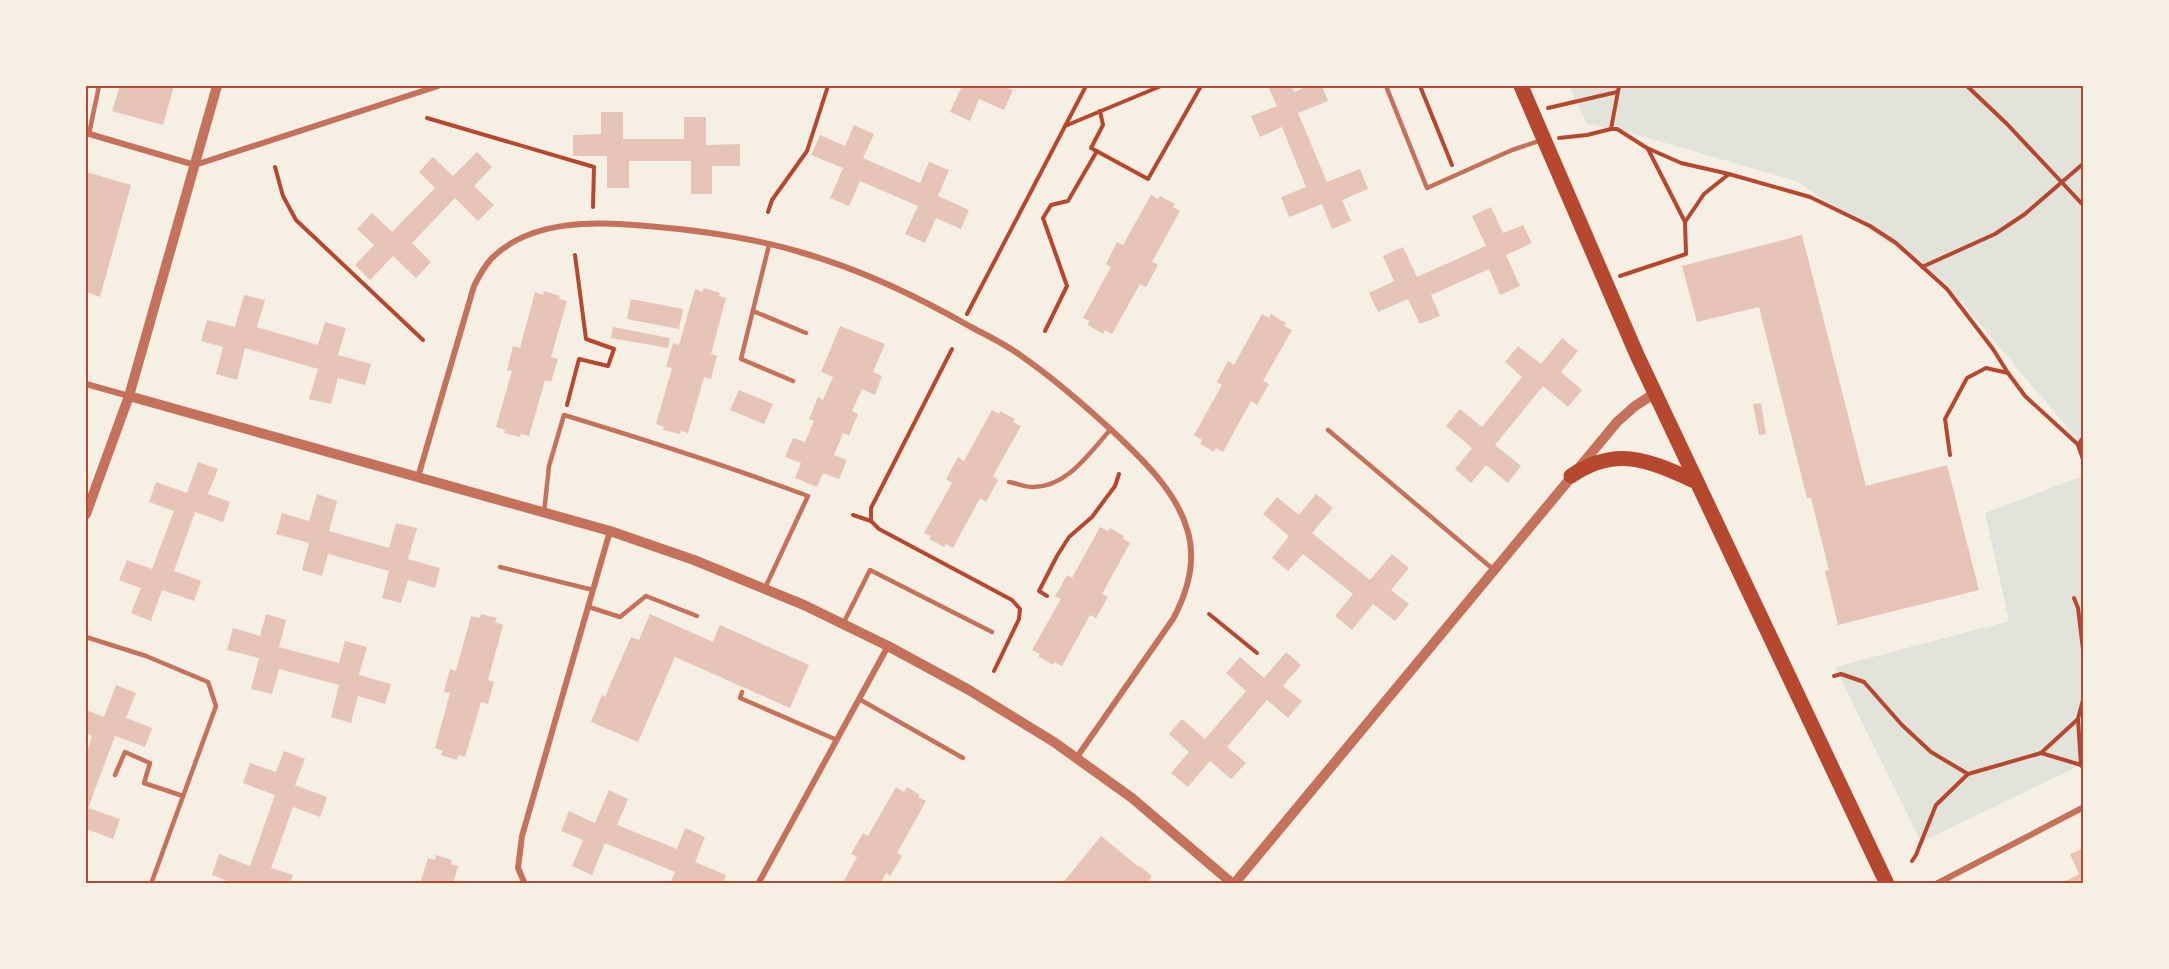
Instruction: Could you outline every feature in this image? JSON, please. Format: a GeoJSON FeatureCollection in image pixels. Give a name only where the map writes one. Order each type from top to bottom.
{"type":"FeatureCollection","features":[{"type":"Feature","properties":{"kind":"main road"},"geometry":{"type":"LineString","coordinates":[[1521,86],[1655,393],[1887,884]]}},
{"type":"Feature","properties":{"kind":"main road"},"geometry":{"type":"LineString","coordinates":[[1571,476],[1583,468],[1608,461],[1636,459],[1653,462],[1697,482]]}},
{"type":"Feature","properties":{"kind":"street"},"geometry":{"type":"LineString","coordinates":[[86,514],[129,396],[217,86]]}},
{"type":"Feature","properties":{"kind":"street"},"geometry":{"type":"LineString","coordinates":[[87,134],[195,165],[438,86]]}},
{"type":"Feature","properties":{"kind":"street"},"geometry":{"type":"LineString","coordinates":[[418,477],[474,286],[482,271],[501,250],[519,239],[540,231],[582,224],[681,228],[799,251],[856,271],[963,322],[1019,354],[1073,395],[1134,451],[1169,492],[1180,511],[1188,530],[1191,551],[1190,575],[1184,598],[1173,619],[1077,757]]}},
{"type":"Feature","properties":{"kind":"street"},"geometry":{"type":"LineString","coordinates":[[86,384],[610,531],[694,560],[764,589],[888,646],[969,690],[1077,757],[1132,798],[1233,884],[1622,416],[1655,393]]}},
{"type":"Feature","properties":{"kind":"street"},"geometry":{"type":"LineString","coordinates":[[525,884],[518,867],[522,836],[610,531]]}},
{"type":"Feature","properties":{"kind":"street"},"geometry":{"type":"LineString","coordinates":[[758,884],[888,646]]}},
{"type":"Feature","properties":{"kind":"street"},"geometry":{"type":"LineString","coordinates":[[1936,884],[2084,807]]}},
{"type":"Feature","properties":{"kind":"lane"},"geometry":{"type":"LineString","coordinates":[[87,134],[99,86]]}},
{"type":"Feature","properties":{"kind":"lane"},"geometry":{"type":"LineString","coordinates":[[1386,86],[1428,188],[1512,150],[1544,139]]}},
{"type":"Feature","properties":{"kind":"lane"},"geometry":{"type":"LineString","coordinates":[[770,245],[741,359],[793,381]]}},
{"type":"Feature","properties":{"kind":"lane"},"geometry":{"type":"LineString","coordinates":[[753,311],[806,333]]}},
{"type":"Feature","properties":{"kind":"lane"},"geometry":{"type":"LineString","coordinates":[[544,513],[549,466],[564,415],[673,448],[808,496],[764,589]]}},
{"type":"Feature","properties":{"kind":"lane"},"geometry":{"type":"LineString","coordinates":[[1009,482],[1032,487],[1051,484],[1067,477],[1111,429]]}},
{"type":"Feature","properties":{"kind":"lane"},"geometry":{"type":"LineString","coordinates":[[1328,430],[1494,570]]}},
{"type":"Feature","properties":{"kind":"lane"},"geometry":{"type":"LineString","coordinates":[[500,567],[593,590]]}},
{"type":"Feature","properties":{"kind":"lane"},"geometry":{"type":"LineString","coordinates":[[843,624],[870,570],[992,632]]}},
{"type":"Feature","properties":{"kind":"lane"},"geometry":{"type":"LineString","coordinates":[[588,607],[620,617],[646,596],[697,616]]}},
{"type":"Feature","properties":{"kind":"lane"},"geometry":{"type":"LineString","coordinates":[[86,637],[146,656],[208,682],[216,706],[151,884]]}},
{"type":"Feature","properties":{"kind":"lane"},"geometry":{"type":"LineString","coordinates":[[742,692],[740,698],[837,740]]}},
{"type":"Feature","properties":{"kind":"lane"},"geometry":{"type":"LineString","coordinates":[[859,699],[963,758]]}},
{"type":"Feature","properties":{"kind":"lane"},"geometry":{"type":"LineString","coordinates":[[115,776],[125,752],[150,763],[144,783],[183,796]]}},
{"type":"Feature","properties":{"kind":"path"},"geometry":{"type":"LineString","coordinates":[[768,212],[772,200],[807,152],[828,86]]}},
{"type":"Feature","properties":{"kind":"path"},"geometry":{"type":"LineString","coordinates":[[963,322],[1086,86]]}},
{"type":"Feature","properties":{"kind":"path"},"geometry":{"type":"LineString","coordinates":[[1065,126],[1161,86]]}},
{"type":"Feature","properties":{"kind":"path"},"geometry":{"type":"LineString","coordinates":[[1100,111],[1103,125],[1090,148],[1148,179],[1201,86]]}},
{"type":"Feature","properties":{"kind":"path"},"geometry":{"type":"LineString","coordinates":[[1420,86],[1453,165],[1422,178]]}},
{"type":"Feature","properties":{"kind":"path"},"geometry":{"type":"LineString","coordinates":[[1611,129],[1619,86]]}},
{"type":"Feature","properties":{"kind":"path"},"geometry":{"type":"LineString","coordinates":[[1967,86],[2007,124],[2084,206]]}},
{"type":"Feature","properties":{"kind":"path"},"geometry":{"type":"LineString","coordinates":[[1532,111],[1617,92]]}},
{"type":"Feature","properties":{"kind":"path"},"geometry":{"type":"LineString","coordinates":[[427,118],[594,167],[593,207]]}},
{"type":"Feature","properties":{"kind":"path"},"geometry":{"type":"LineString","coordinates":[[1544,139],[1587,135],[1617,129],[1647,148],[1681,163],[1810,197],[1870,226],[1896,243],[1947,290],[1993,348],[2025,396],[2084,450]]}},
{"type":"Feature","properties":{"kind":"path"},"geometry":{"type":"LineString","coordinates":[[1605,280],[1686,254],[1685,222],[1647,148]]}},
{"type":"Feature","properties":{"kind":"path"},"geometry":{"type":"LineString","coordinates":[[1045,331],[1067,286],[1043,219],[1051,205],[1068,201],[1097,151]]}},
{"type":"Feature","properties":{"kind":"path"},"geometry":{"type":"LineString","coordinates":[[1922,267],[1995,234],[2025,214],[2084,163]]}},
{"type":"Feature","properties":{"kind":"path"},"geometry":{"type":"LineString","coordinates":[[275,167],[283,196],[296,220],[423,340]]}},
{"type":"Feature","properties":{"kind":"path"},"geometry":{"type":"LineString","coordinates":[[1685,222],[1704,194],[1729,174]]}},
{"type":"Feature","properties":{"kind":"path"},"geometry":{"type":"LineString","coordinates":[[564,415],[579,359],[608,366],[614,349],[586,339],[575,255]]}},
{"type":"Feature","properties":{"kind":"path"},"geometry":{"type":"LineString","coordinates":[[871,521],[871,508],[952,349]]}},
{"type":"Feature","properties":{"kind":"path"},"geometry":{"type":"LineString","coordinates":[[1950,455],[1945,419],[1967,378],[1986,368],[2008,373]]}},
{"type":"Feature","properties":{"kind":"path"},"geometry":{"type":"LineString","coordinates":[[2078,445],[2084,436]]}},
{"type":"Feature","properties":{"kind":"path"},"geometry":{"type":"LineString","coordinates":[[2078,445],[2084,462]]}},
{"type":"Feature","properties":{"kind":"path"},"geometry":{"type":"LineString","coordinates":[[1047,596],[1039,591],[1057,556],[1070,537],[1092,518],[1115,486],[1119,474]]}},
{"type":"Feature","properties":{"kind":"path"},"geometry":{"type":"LineString","coordinates":[[853,515],[871,521],[879,529],[1012,600],[1020,609],[1019,619],[994,671]]}},
{"type":"Feature","properties":{"kind":"path"},"geometry":{"type":"LineString","coordinates":[[2073,598],[2078,608],[2084,658]]}},
{"type":"Feature","properties":{"kind":"path"},"geometry":{"type":"LineString","coordinates":[[1209,614],[1257,653]]}},
{"type":"Feature","properties":{"kind":"path"},"geometry":{"type":"LineString","coordinates":[[1834,676],[1841,674],[1863,682],[1902,725],[1931,752],[1968,774]]}},
{"type":"Feature","properties":{"kind":"path"},"geometry":{"type":"LineString","coordinates":[[2041,753],[2082,767],[2078,719],[2084,696]]}},
{"type":"Feature","properties":{"kind":"path"},"geometry":{"type":"LineString","coordinates":[[1912,861],[1935,805],[1968,774],[2041,753],[2078,719]]}},
{"type":"Feature","properties":{"kind":"shaded area"},"geometry":{"type":"Polygon","coordinates":[[[1569,86],[2083,86],[2083,446],[1942,279],[1796,181],[1627,132],[1587,124],[1569,86]]]}},
{"type":"Feature","properties":{"kind":"shaded area"},"geometry":{"type":"Polygon","coordinates":[[[2083,476],[2083,764],[1921,842],[1835,667],[2009,621],[1985,513],[2083,476]]]}},
{"type":"Feature","properties":{"kind":"building"},"geometry":{"type":"Polygon","coordinates":[[[120,86],[174,86],[163,125],[112,111],[120,86]]]}},
{"type":"Feature","properties":{"kind":"building"},"geometry":{"type":"Polygon","coordinates":[[[962,86],[1003,86],[1013,90],[1004,110],[979,99],[970,121],[950,112],[962,86]]]}},
{"type":"Feature","properties":{"kind":"building"},"geometry":{"type":"Polygon","coordinates":[[[1268,86],[1292,86],[1294,92],[1309,86],[1322,86],[1328,101],[1298,113],[1327,182],[1360,169],[1368,189],[1342,200],[1351,221],[1332,229],[1322,204],[1289,217],[1281,197],[1306,187],[1282,127],[1260,137],[1251,116],[1277,106],[1268,86]]]}},
{"type":"Feature","properties":{"kind":"building"},"geometry":{"type":"Polygon","coordinates":[[[601,112],[623,112],[623,139],[684,139],[684,117],[706,117],[706,145],[740,144],[740,166],[712,166],[712,194],[691,194],[691,161],[629,161],[629,188],[607,188],[607,156],[573,156],[573,135],[601,134],[601,112]]]}},
{"type":"Feature","properties":{"kind":"building"},"geometry":{"type":"Polygon","coordinates":[[[854,125],[874,134],[863,158],[920,183],[929,162],[949,170],[938,196],[969,210],[961,229],[936,218],[925,243],[905,234],[918,206],[860,181],[849,206],[830,198],[843,168],[811,155],[820,135],[845,146],[854,125]]]}},
{"type":"Feature","properties":{"kind":"building"},"geometry":{"type":"Polygon","coordinates":[[[477,152],[492,167],[474,186],[494,205],[478,221],[455,198],[412,243],[431,262],[416,278],[393,256],[370,280],[355,265],[374,245],[357,229],[372,213],[392,232],[435,188],[419,172],[433,157],[453,176],[477,152]]]}},
{"type":"Feature","properties":{"kind":"building"},"geometry":{"type":"Polygon","coordinates":[[[86,172],[131,185],[100,297],[86,292],[86,172]]]}},
{"type":"Feature","properties":{"kind":"building"},"geometry":{"type":"Polygon","coordinates":[[[1151,195],[1158,199],[1160,196],[1175,204],[1173,207],[1180,211],[1152,262],[1158,265],[1146,287],[1140,284],[1112,334],[1105,330],[1103,334],[1088,325],[1089,321],[1083,318],[1111,267],[1106,264],[1117,242],[1123,245],[1151,195]]]}},
{"type":"Feature","properties":{"kind":"building"},"geometry":{"type":"Polygon","coordinates":[[[1491,207],[1503,233],[1523,225],[1532,243],[1506,255],[1520,286],[1500,295],[1489,269],[1431,295],[1440,316],[1420,324],[1408,299],[1378,312],[1369,293],[1394,281],[1383,256],[1403,247],[1417,277],[1486,246],[1472,216],[1491,207]]]}},
{"type":"Feature","properties":{"kind":"building"},"geometry":{"type":"Polygon","coordinates":[[[1802,235],[1866,486],[1947,465],[1979,590],[1838,625],[1825,571],[1829,570],[1811,498],[1807,498],[1759,307],[1697,322],[1682,266],[1802,235]]]}},
{"type":"Feature","properties":{"kind":"building"},"geometry":{"type":"Polygon","coordinates":[[[704,288],[720,293],[719,296],[726,298],[711,354],[717,356],[711,379],[704,377],[688,433],[681,431],[680,434],[663,430],[664,427],[656,424],[672,368],[666,367],[673,343],[679,345],[695,289],[702,292],[704,288]]]}},
{"type":"Feature","properties":{"kind":"building"},"geometry":{"type":"Polygon","coordinates":[[[544,291],[567,301],[551,357],[558,359],[551,382],[545,380],[529,436],[521,434],[520,437],[504,433],[505,430],[496,427],[512,371],[507,370],[513,346],[520,348],[535,292],[543,295],[544,291]]]}},
{"type":"Feature","properties":{"kind":"building"},"geometry":{"type":"Polygon","coordinates":[[[244,295],[265,300],[257,327],[318,345],[325,322],[346,328],[338,355],[371,364],[365,385],[338,378],[331,404],[309,399],[318,369],[245,348],[237,380],[216,374],[223,347],[201,341],[207,320],[235,327],[244,295]]]}},
{"type":"Feature","properties":{"kind":"building"},"geometry":{"type":"Polygon","coordinates":[[[631,299],[683,309],[679,329],[627,319],[631,299]]]}},
{"type":"Feature","properties":{"kind":"building"},"geometry":{"type":"Polygon","coordinates":[[[1262,314],[1269,318],[1271,314],[1286,323],[1284,326],[1292,330],[1263,381],[1269,384],[1257,405],[1251,401],[1223,452],[1216,448],[1214,452],[1200,444],[1202,440],[1194,435],[1222,385],[1217,382],[1228,361],[1234,365],[1262,314]]]}},
{"type":"Feature","properties":{"kind":"building"},"geometry":{"type":"Polygon","coordinates":[[[840,326],[885,344],[873,372],[882,376],[875,395],[862,389],[852,411],[858,414],[849,436],[843,433],[834,455],[847,460],[839,479],[823,473],[817,487],[795,478],[801,463],[785,457],[793,438],[805,442],[814,421],[809,419],[818,397],[823,400],[833,377],[821,372],[840,326]]]}},
{"type":"Feature","properties":{"kind":"building"},"geometry":{"type":"Polygon","coordinates":[[[613,327],[670,338],[668,348],[611,338],[613,327]]]}},
{"type":"Feature","properties":{"kind":"building"},"geometry":{"type":"Polygon","coordinates":[[[1562,338],[1578,351],[1561,372],[1582,390],[1568,407],[1543,386],[1495,445],[1521,466],[1508,483],[1486,465],[1471,483],[1455,469],[1472,448],[1446,426],[1460,409],[1482,427],[1522,377],[1505,362],[1518,346],[1541,364],[1562,338]]]}},
{"type":"Feature","properties":{"kind":"building"},"geometry":{"type":"Polygon","coordinates":[[[739,390],[773,404],[764,424],[730,410],[739,390]]]}},
{"type":"Feature","properties":{"kind":"building"},"geometry":{"type":"Polygon","coordinates":[[[1761,403],[1766,434],[1759,435],[1753,404],[1761,403]]]}},
{"type":"Feature","properties":{"kind":"building"},"geometry":{"type":"Polygon","coordinates":[[[992,410],[999,414],[1000,411],[1015,419],[1013,422],[1021,426],[993,476],[998,480],[986,502],[980,498],[953,548],[946,544],[944,547],[929,539],[931,536],[924,533],[952,483],[946,479],[958,457],[964,461],[992,410]]]}},
{"type":"Feature","properties":{"kind":"building"},"geometry":{"type":"Polygon","coordinates":[[[198,462],[218,469],[208,494],[230,502],[223,522],[195,512],[174,571],[201,581],[194,601],[162,590],[151,621],[131,613],[141,588],[119,580],[127,560],[152,569],[174,511],[149,502],[156,482],[187,493],[198,462]]]}},
{"type":"Feature","properties":{"kind":"building"},"geometry":{"type":"Polygon","coordinates":[[[317,494],[337,501],[329,531],[389,548],[396,523],[417,528],[408,559],[440,568],[435,588],[408,580],[401,603],[382,598],[389,571],[328,554],[322,576],[302,570],[309,543],[276,534],[282,513],[309,521],[317,494]]]}},
{"type":"Feature","properties":{"kind":"building"},"geometry":{"type":"Polygon","coordinates":[[[1316,494],[1333,508],[1312,533],[1370,580],[1392,554],[1409,568],[1391,590],[1409,604],[1395,621],[1373,604],[1352,630],[1335,616],[1353,594],[1303,554],[1288,571],[1272,558],[1289,536],[1263,514],[1277,497],[1299,515],[1316,494]]]}},
{"type":"Feature","properties":{"kind":"building"},"geometry":{"type":"Polygon","coordinates":[[[1100,527],[1108,531],[1110,528],[1124,536],[1123,539],[1130,543],[1102,594],[1108,597],[1096,618],[1090,615],[1062,666],[1054,662],[1053,665],[1032,650],[1061,599],[1055,596],[1067,575],[1072,578],[1100,527]]]}},
{"type":"Feature","properties":{"kind":"building"},"geometry":{"type":"Polygon","coordinates":[[[266,614],[286,620],[279,647],[339,663],[345,641],[367,647],[359,675],[391,684],[385,704],[358,696],[351,723],[331,717],[339,685],[279,669],[272,694],[251,689],[259,658],[227,650],[233,628],[260,636],[266,614]]]}},
{"type":"Feature","properties":{"kind":"building"},"geometry":{"type":"Polygon","coordinates":[[[481,614],[497,618],[495,622],[503,625],[488,680],[494,682],[488,704],[481,702],[465,757],[458,755],[457,760],[441,755],[443,751],[435,748],[450,693],[444,692],[450,669],[456,671],[471,616],[480,618],[481,614]]]}},
{"type":"Feature","properties":{"kind":"building"},"geometry":{"type":"Polygon","coordinates":[[[650,614],[713,642],[720,625],[809,665],[790,708],[675,657],[638,742],[591,722],[602,695],[605,697],[631,637],[639,640],[650,614]]]}},
{"type":"Feature","properties":{"kind":"building"},"geometry":{"type":"Polygon","coordinates":[[[1286,652],[1301,665],[1283,686],[1302,701],[1288,718],[1267,700],[1227,747],[1246,763],[1231,779],[1210,761],[1188,787],[1171,773],[1189,752],[1169,734],[1182,719],[1205,739],[1246,691],[1226,673],[1240,657],[1264,678],[1286,652]]]}},
{"type":"Feature","properties":{"kind":"building"},"geometry":{"type":"Polygon","coordinates":[[[116,685],[136,693],[126,718],[152,728],[145,747],[115,736],[88,808],[120,819],[113,839],[86,829],[86,755],[92,736],[86,733],[86,710],[104,717],[116,685]]]}},
{"type":"Feature","properties":{"kind":"building"},"geometry":{"type":"Polygon","coordinates":[[[284,751],[305,759],[295,785],[327,797],[320,817],[293,807],[271,868],[293,875],[290,884],[236,884],[212,875],[219,854],[250,866],[275,795],[243,783],[250,763],[276,772],[284,751]]]}},
{"type":"Feature","properties":{"kind":"building"},"geometry":{"type":"Polygon","coordinates":[[[896,787],[904,792],[907,787],[926,801],[897,853],[902,856],[890,876],[886,873],[880,884],[842,884],[857,857],[851,854],[863,833],[868,836],[896,787]]]}},
{"type":"Feature","properties":{"kind":"building"},"geometry":{"type":"Polygon","coordinates":[[[609,790],[628,799],[617,825],[677,849],[685,828],[705,837],[695,862],[726,875],[723,884],[670,884],[675,872],[605,843],[592,875],[572,866],[583,840],[561,831],[569,811],[595,823],[609,790]]]}},
{"type":"Feature","properties":{"kind":"building"},"geometry":{"type":"Polygon","coordinates":[[[1101,836],[1152,876],[1147,882],[1149,884],[1062,884],[1101,836]]]}},
{"type":"Feature","properties":{"kind":"building"},"geometry":{"type":"Polygon","coordinates":[[[2084,848],[2084,884],[2060,884],[2079,874],[2070,854],[2084,848]]]}},
{"type":"Feature","properties":{"kind":"building"},"geometry":{"type":"Polygon","coordinates":[[[436,855],[452,860],[451,864],[458,866],[453,884],[420,884],[428,858],[435,860],[436,855]]]}}]}
